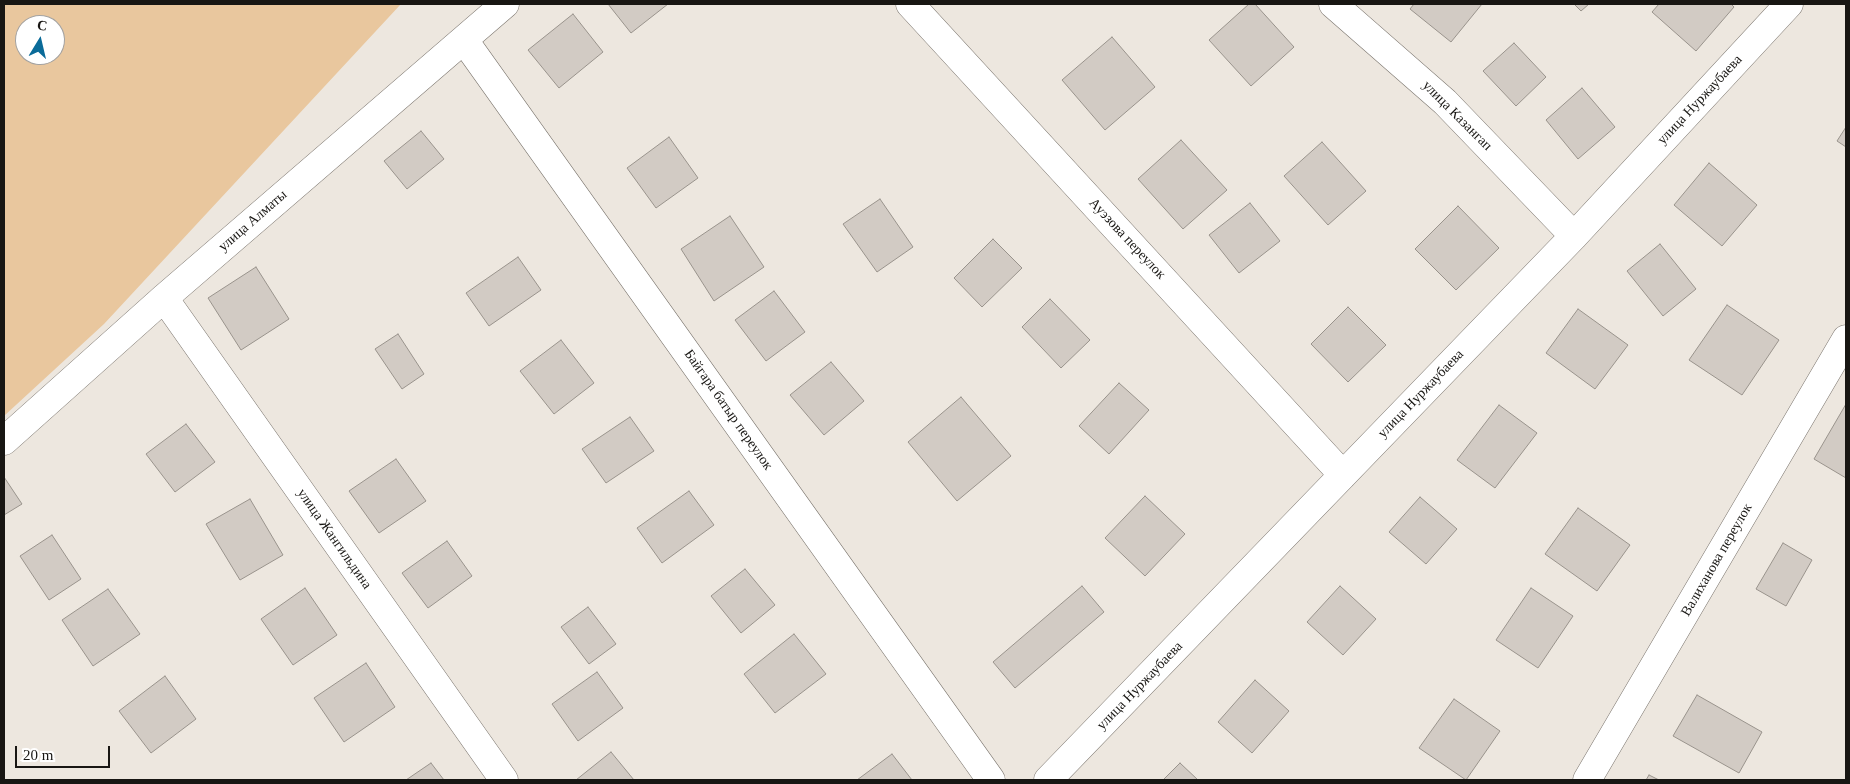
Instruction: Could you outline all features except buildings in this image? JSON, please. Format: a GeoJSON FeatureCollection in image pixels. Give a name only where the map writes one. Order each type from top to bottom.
{"type":"FeatureCollection","features":[{"type":"Feature","properties":{"kind":"street","name":"улица Алматы"},"geometry":{"type":"LineString","coordinates":[[4,441],[164,298],[505,4]]}},
{"type":"Feature","properties":{"kind":"street","name":"Ауэзова переулок"},"geometry":{"type":"LineString","coordinates":[[910,4],[1343,475]]}},
{"type":"Feature","properties":{"kind":"street","name":"улица Казангап"},"geometry":{"type":"LineString","coordinates":[[1333,4],[1445,102],[1574,236]]}},
{"type":"Feature","properties":{"kind":"street","name":"улица Нуржаубаева"},"geometry":{"type":"LineString","coordinates":[[1048,780],[1574,236],[1789,4]]}},
{"type":"Feature","properties":{"kind":"street","name":"Байгара батыр переулок"},"geometry":{"type":"LineString","coordinates":[[464,40],[991,780]]}},
{"type":"Feature","properties":{"kind":"street","name":"улица Жангильдина"},"geometry":{"type":"LineString","coordinates":[[164,298],[504,780]]}},
{"type":"Feature","properties":{"kind":"street","name":"Валиханова переулок"},"geometry":{"type":"LineString","coordinates":[[1587,780],[1846,339]]}},
{"type":"Feature","properties":{"kind":"shaded area"},"geometry":{"type":"Polygon","coordinates":[[[4,4],[401,4],[104,324],[4,416],[4,4]]]}}]}
